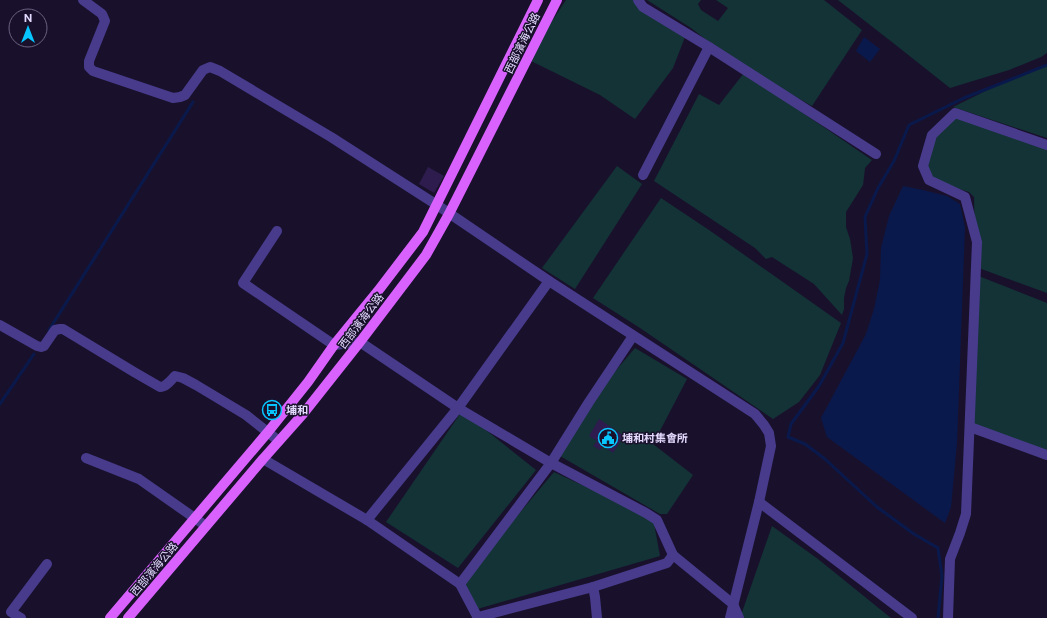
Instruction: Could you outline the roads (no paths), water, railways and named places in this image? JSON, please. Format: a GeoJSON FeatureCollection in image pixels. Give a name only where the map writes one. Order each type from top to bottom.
{"type":"FeatureCollection","features":[{"type":"Feature","properties":{"kind":"main road","name":"西部濱海公路"},"geometry":{"type":"LineString","coordinates":[[110,618],[268,432],[423,232],[538,0]]}},
{"type":"Feature","properties":{"kind":"main road","name":"西部濱海公路"},"geometry":{"type":"LineString","coordinates":[[128,618],[303,414],[426,255],[449,214],[556,0]]}},
{"type":"Feature","properties":{"kind":"street"},"geometry":{"type":"LineString","coordinates":[[83,0],[102,14],[105,21],[89,61],[89,67],[94,71],[173,98],[185,95],[203,70],[210,67],[220,71],[332,137],[437,205],[549,281],[755,414],[769,433],[771,446],[759,502],[730,618]]}},
{"type":"Feature","properties":{"kind":"street"},"geometry":{"type":"LineString","coordinates":[[638,0],[643,7],[709,47],[876,154]]}},
{"type":"Feature","properties":{"kind":"street"},"geometry":{"type":"LineString","coordinates":[[643,175],[709,47]]}},
{"type":"Feature","properties":{"kind":"street"},"geometry":{"type":"LineString","coordinates":[[948,618],[950,559],[966,514],[977,242],[965,197],[928,180],[923,166],[932,135],[955,113],[1047,145]]}},
{"type":"Feature","properties":{"kind":"street"},"geometry":{"type":"LineString","coordinates":[[277,231],[243,283],[334,345],[360,342],[458,408],[551,463],[657,520],[673,555],[733,604],[739,618]]}},
{"type":"Feature","properties":{"kind":"street"},"geometry":{"type":"LineString","coordinates":[[367,520],[458,408],[549,281]]}},
{"type":"Feature","properties":{"kind":"street"},"geometry":{"type":"LineString","coordinates":[[0,325],[41,347],[44,346],[55,330],[60,328],[63,329],[160,387],[163,387],[175,376],[183,378],[246,415],[279,441]]}},
{"type":"Feature","properties":{"kind":"street"},"geometry":{"type":"LineString","coordinates":[[460,584],[551,463],[633,336]]}},
{"type":"Feature","properties":{"kind":"street"},"geometry":{"type":"LineString","coordinates":[[970,427],[1047,455]]}},
{"type":"Feature","properties":{"kind":"street"},"geometry":{"type":"LineString","coordinates":[[86,458],[139,479],[206,526]]}},
{"type":"Feature","properties":{"kind":"street"},"geometry":{"type":"LineString","coordinates":[[263,459],[367,520],[460,584],[478,618],[593,586],[668,563],[673,555]]}},
{"type":"Feature","properties":{"kind":"street"},"geometry":{"type":"LineString","coordinates":[[759,502],[912,618]]}},
{"type":"Feature","properties":{"kind":"street"},"geometry":{"type":"LineString","coordinates":[[21,618],[11,612],[47,564]]}},
{"type":"Feature","properties":{"kind":"street"},"geometry":{"type":"LineString","coordinates":[[593,586],[597,618]]}},
{"type":"Feature","properties":{"kind":"waterway"},"geometry":{"type":"LineString","coordinates":[[938,618],[942,576],[938,548],[914,534],[877,507],[825,459],[805,444],[788,437],[791,424],[819,386],[843,343],[867,254],[865,217],[878,188],[894,161],[909,125],[964,98],[1047,65]]}},
{"type":"Feature","properties":{"kind":"waterway"},"geometry":{"type":"LineString","coordinates":[[49,330],[193,102]]}},
{"type":"Feature","properties":{"kind":"waterway"},"geometry":{"type":"LineString","coordinates":[[0,404],[34,354]]}},
{"type":"Feature","properties":{"kind":"place","name":"埔和"},"geometry":{"type":"Point","coordinates":[272,410]}},
{"type":"Feature","properties":{"kind":"place","name":"埔和村集會所"},"geometry":{"type":"Point","coordinates":[608,438]}}]}
